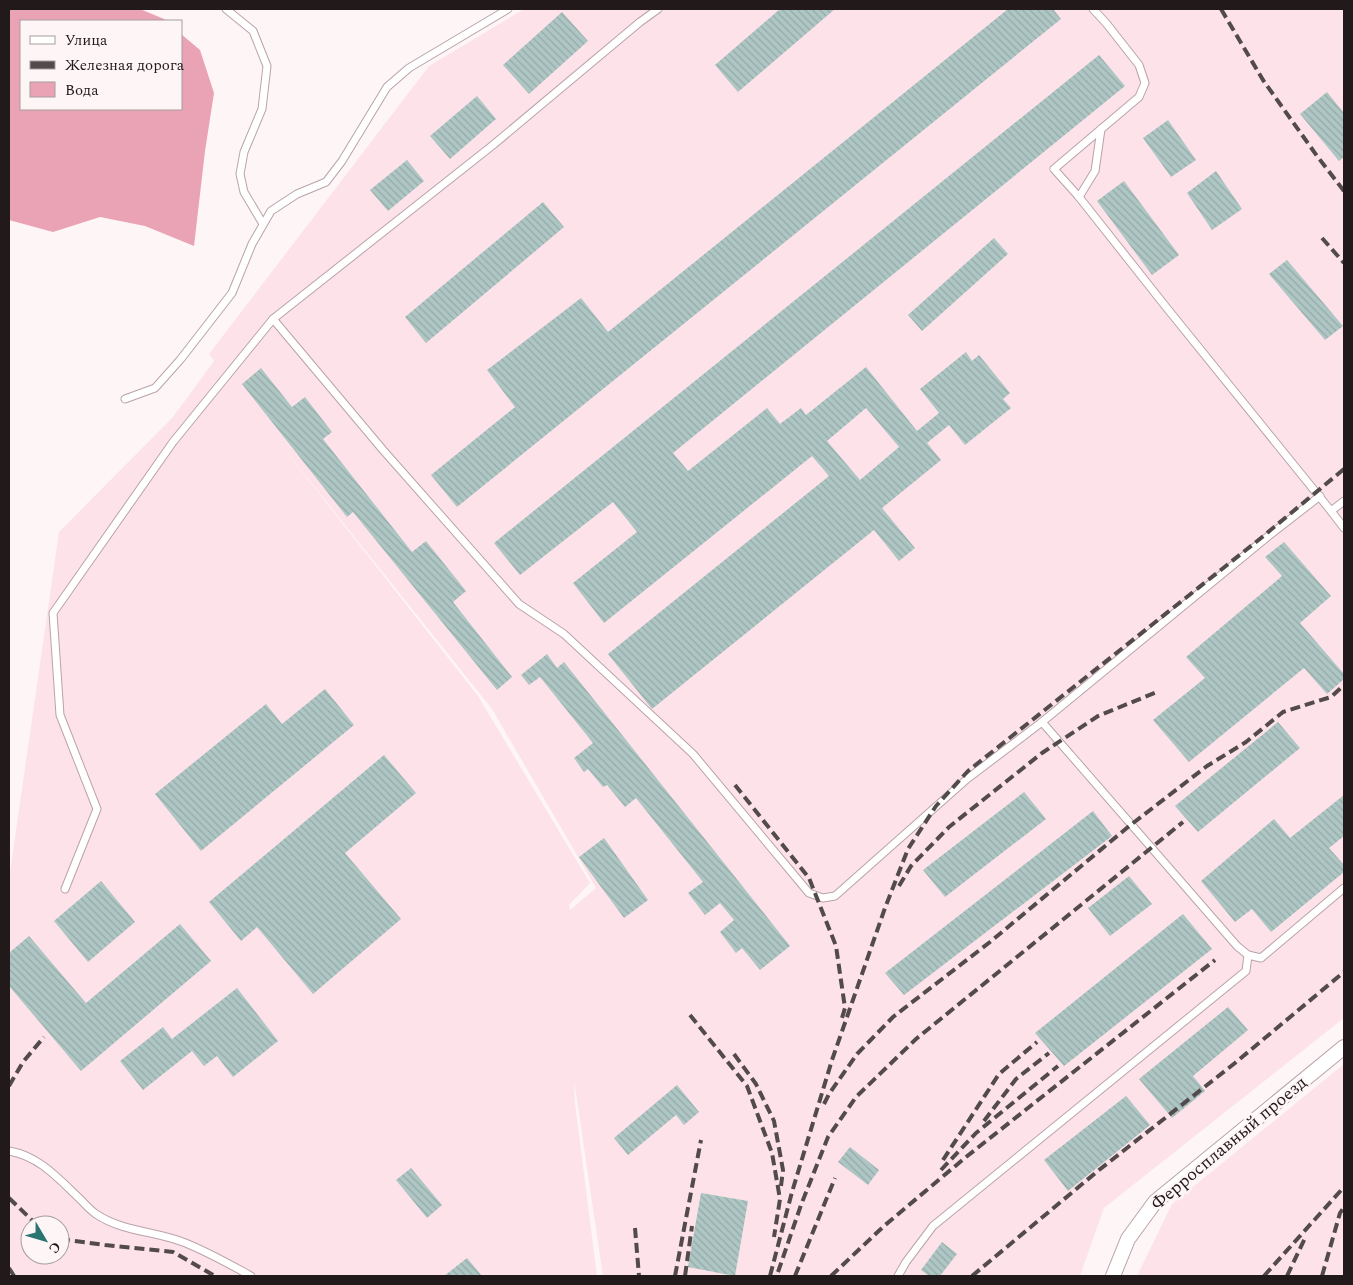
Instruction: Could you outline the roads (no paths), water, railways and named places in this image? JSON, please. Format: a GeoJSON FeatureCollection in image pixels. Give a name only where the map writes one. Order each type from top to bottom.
{"type":"FeatureCollection","features":[{"type":"Feature","properties":{"kind":"street","name":"Ферросплавный проезд"},"geometry":{"type":"LineString","coordinates":[[1113,1276],[1128,1238],[1155,1202],[1344,1047]]}},
{"type":"Feature","properties":{"kind":"lane"},"geometry":{"type":"LineString","coordinates":[[226,9],[252,31],[267,66],[262,109],[244,152],[240,174],[244,192],[263,224]]}},
{"type":"Feature","properties":{"kind":"lane"},"geometry":{"type":"LineString","coordinates":[[125,399],[155,388],[180,360],[232,293],[252,244],[271,210],[297,194],[326,182],[342,161],[387,87],[409,68],[508,9]]}},
{"type":"Feature","properties":{"kind":"lane"},"geometry":{"type":"LineString","coordinates":[[65,889],[97,809],[60,715],[53,613],[173,442],[273,319],[493,145],[658,9]]}},
{"type":"Feature","properties":{"kind":"lane"},"geometry":{"type":"LineString","coordinates":[[1093,9],[1139,65],[1145,83],[1139,97],[1054,169],[1079,197],[1344,528]]}},
{"type":"Feature","properties":{"kind":"lane"},"geometry":{"type":"LineString","coordinates":[[1079,197],[1095,171],[1101,129]]}},
{"type":"Feature","properties":{"kind":"lane"},"geometry":{"type":"LineString","coordinates":[[273,319],[383,450],[519,604],[564,634],[693,754],[809,893],[822,898],[835,896],[968,779],[1042,722],[1320,496]]}},
{"type":"Feature","properties":{"kind":"lane"},"geometry":{"type":"LineString","coordinates":[[1331,511],[1344,501]]}},
{"type":"Feature","properties":{"kind":"lane"},"geometry":{"type":"LineString","coordinates":[[1042,722],[1237,946],[1248,955],[1260,958],[1344,888]]}},
{"type":"Feature","properties":{"kind":"lane"},"geometry":{"type":"LineString","coordinates":[[898,1276],[933,1226],[1246,970],[1248,955]]}},
{"type":"Feature","properties":{"kind":"lane"},"geometry":{"type":"LineString","coordinates":[[9,1151],[32,1158],[50,1170],[96,1214],[134,1230],[179,1240],[251,1276]]}},
{"type":"Feature","properties":{"kind":"water"},"geometry":{"type":"Polygon","coordinates":[[[9,9],[140,9],[166,20],[20,20],[20,110],[182,110],[182,35],[200,50],[214,93],[194,246],[145,226],[100,217],[53,232],[9,220],[9,9]]]}},
{"type":"Feature","properties":{"kind":"railway"},"geometry":{"type":"LineString","coordinates":[[1221,9],[1263,80],[1344,191]]}},
{"type":"Feature","properties":{"kind":"railway"},"geometry":{"type":"LineString","coordinates":[[1322,238],[1344,263]]}},
{"type":"Feature","properties":{"kind":"railway"},"geometry":{"type":"LineString","coordinates":[[770,1276],[792,1192],[832,1060],[885,908],[908,849],[936,806],[968,771],[1261,538],[1344,469]]}},
{"type":"Feature","properties":{"kind":"railway"},"geometry":{"type":"LineString","coordinates":[[824,1104],[857,1054],[893,1017],[990,942],[1128,827],[1207,766],[1246,742],[1283,712],[1331,697],[1344,685]]}},
{"type":"Feature","properties":{"kind":"railway"},"geometry":{"type":"LineString","coordinates":[[899,886],[911,866],[949,827],[1042,753],[1098,716],[1157,692]]}},
{"type":"Feature","properties":{"kind":"railway"},"geometry":{"type":"LineString","coordinates":[[735,785],[809,878],[836,946],[845,1008],[842,1018]]}},
{"type":"Feature","properties":{"kind":"railway"},"geometry":{"type":"LineString","coordinates":[[778,1272],[801,1205],[828,1137],[856,1097],[916,1039],[1183,822]]}},
{"type":"Feature","properties":{"kind":"railway"},"geometry":{"type":"LineString","coordinates":[[831,1276],[884,1226],[966,1157],[1215,960]]}},
{"type":"Feature","properties":{"kind":"railway"},"geometry":{"type":"LineString","coordinates":[[972,1276],[1099,1170],[1235,1063],[1344,972]]}},
{"type":"Feature","properties":{"kind":"railway"},"geometry":{"type":"LineString","coordinates":[[690,1015],[747,1086],[772,1153],[780,1199],[774,1237]]}},
{"type":"Feature","properties":{"kind":"railway"},"geometry":{"type":"LineString","coordinates":[[9,1086],[23,1062],[44,1037]]}},
{"type":"Feature","properties":{"kind":"railway"},"geometry":{"type":"LineString","coordinates":[[943,1160],[999,1074],[1037,1042]]}},
{"type":"Feature","properties":{"kind":"railway"},"geometry":{"type":"LineString","coordinates":[[984,1121],[1016,1079],[1049,1053]]}},
{"type":"Feature","properties":{"kind":"railway"},"geometry":{"type":"LineString","coordinates":[[734,1054],[756,1084],[774,1121],[783,1170],[781,1186]]}},
{"type":"Feature","properties":{"kind":"railway"},"geometry":{"type":"LineString","coordinates":[[941,1170],[976,1133],[1058,1066]]}},
{"type":"Feature","properties":{"kind":"railway"},"geometry":{"type":"LineString","coordinates":[[675,1276],[701,1140]]}},
{"type":"Feature","properties":{"kind":"railway"},"geometry":{"type":"LineString","coordinates":[[795,1276],[835,1178]]}},
{"type":"Feature","properties":{"kind":"railway"},"geometry":{"type":"LineString","coordinates":[[1264,1276],[1344,1187]]}},
{"type":"Feature","properties":{"kind":"railway"},"geometry":{"type":"LineString","coordinates":[[9,1198],[27,1215]]}},
{"type":"Feature","properties":{"kind":"railway"},"geometry":{"type":"LineString","coordinates":[[1322,1276],[1340,1213],[1344,1207]]}},
{"type":"Feature","properties":{"kind":"railway"},"geometry":{"type":"LineString","coordinates":[[685,1276],[692,1226]]}},
{"type":"Feature","properties":{"kind":"railway"},"geometry":{"type":"LineString","coordinates":[[635,1228],[639,1276]]}},
{"type":"Feature","properties":{"kind":"railway"},"geometry":{"type":"LineString","coordinates":[[1287,1276],[1306,1236]]}},
{"type":"Feature","properties":{"kind":"railway"},"geometry":{"type":"LineString","coordinates":[[70,1240],[173,1252],[215,1276]]}},
{"type":"Feature","properties":{"kind":"railway"},"geometry":{"type":"LineString","coordinates":[[9,1268],[14,1276]]}}]}
